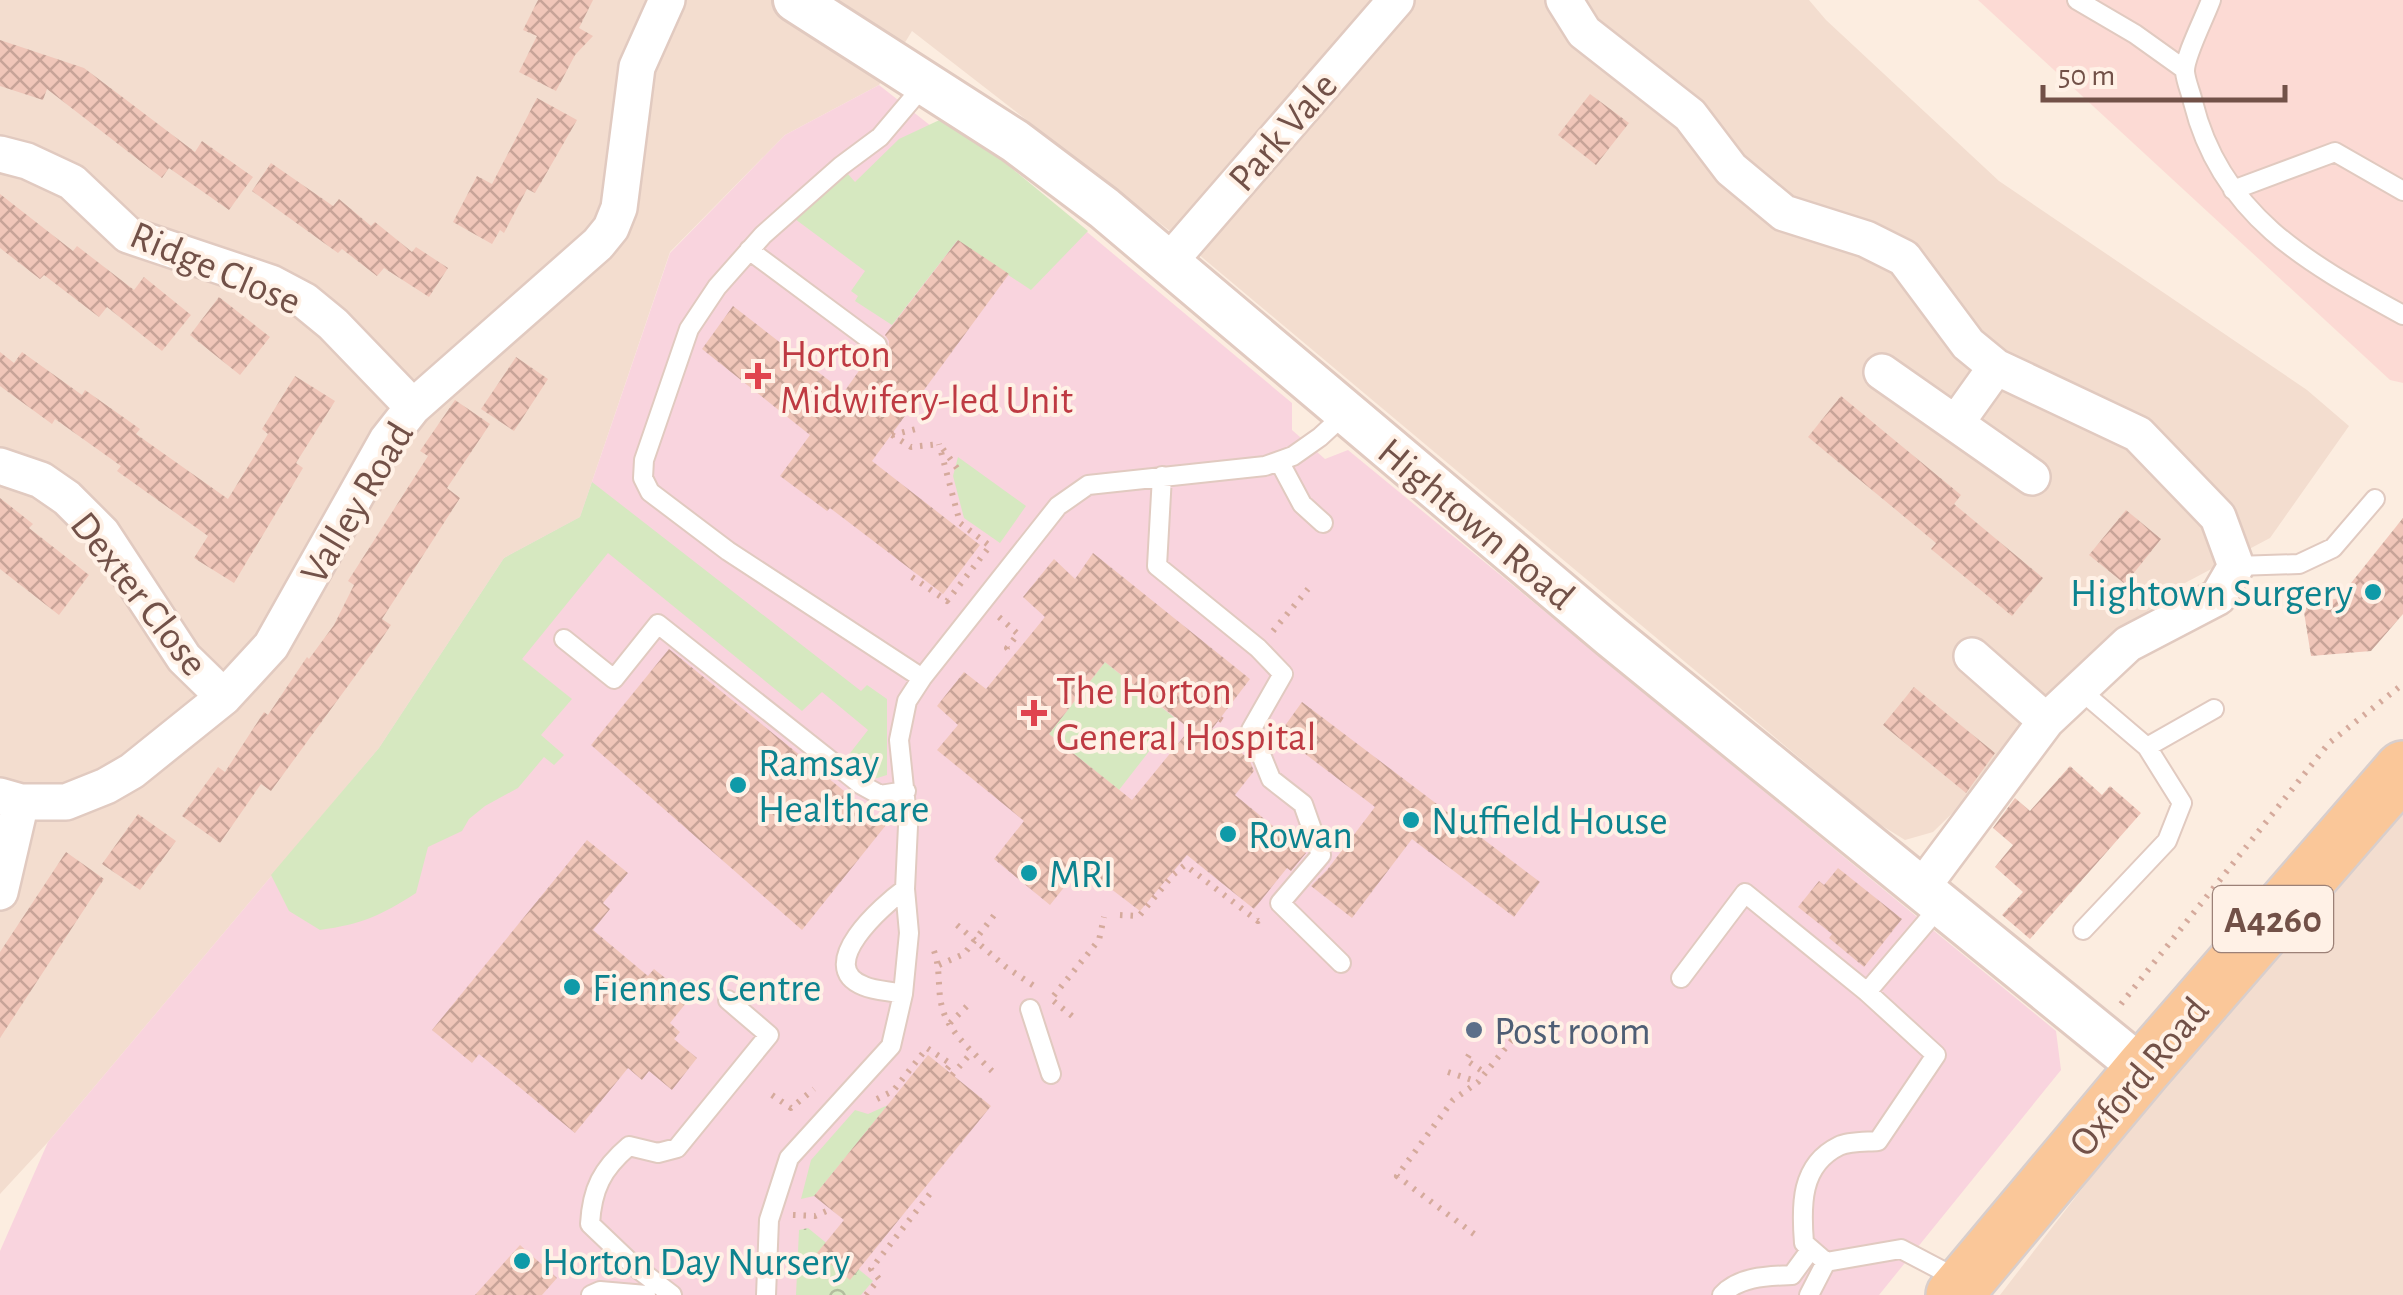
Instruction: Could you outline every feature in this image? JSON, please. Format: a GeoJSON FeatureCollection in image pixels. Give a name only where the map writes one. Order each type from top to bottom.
{"type":"FeatureCollection","features":[{"type":"Feature","properties":{"kind":"main road","name":"Oxford Road"},"geometry":{"type":"LineString","coordinates":[[1960,1291],[2143,1069],[2403,769]]}},
{"type":"Feature","properties":{"kind":"street","name":"Valley Road"},"geometry":{"type":"LineString","coordinates":[[10,799],[66,802],[132,772],[224,698],[271,646],[387,440],[414,407],[598,244],[611,228],[619,208],[637,67],[668,0]]}},
{"type":"Feature","properties":{"kind":"street","name":"Hightown Road"},"geometry":{"type":"LineString","coordinates":[[795,0],[1015,141],[1104,208],[1611,636],[2143,1069]]}},
{"type":"Feature","properties":{"kind":"street","name":"Park Vale"},"geometry":{"type":"LineString","coordinates":[[1168,262],[1396,0]]}},
{"type":"Feature","properties":{"kind":"street"},"geometry":{"type":"LineString","coordinates":[[1564,0],[1584,32],[1690,116],[1731,169],[1784,214],[1866,240],[1904,258],[1968,344],[1996,367],[2138,434],[2218,517],[2236,566],[2218,598],[2128,644],[2046,721],[1930,898]]}},
{"type":"Feature","properties":{"kind":"street","name":"Ridge Close"},"geometry":{"type":"LineString","coordinates":[[0,154],[28,161],[72,182],[128,235],[271,283],[305,302],[333,324],[414,407]]}},
{"type":"Feature","properties":{"kind":"street"},"geometry":{"type":"LineString","coordinates":[[1956,423],[1996,367]]}},
{"type":"Feature","properties":{"kind":"street"},"geometry":{"type":"LineString","coordinates":[[1882,372],[2032,477]]}},
{"type":"Feature","properties":{"kind":"street","name":"Dexter Close"},"geometry":{"type":"LineString","coordinates":[[0,466],[41,480],[102,533],[184,658],[224,698]]}},
{"type":"Feature","properties":{"kind":"street"},"geometry":{"type":"LineString","coordinates":[[1972,656],[2046,721]]}},
{"type":"Feature","properties":{"kind":"street"},"geometry":{"type":"LineString","coordinates":[[0,892],[10,799]]}},
{"type":"Feature","properties":{"kind":"lane"},"geometry":{"type":"LineString","coordinates":[[2077,0],[2184,69]]}},
{"type":"Feature","properties":{"kind":"lane"},"geometry":{"type":"LineString","coordinates":[[2211,0],[2184,69],[2200,130],[2233,190],[2265,228],[2291,248],[2333,277],[2403,315]]}},
{"type":"Feature","properties":{"kind":"lane"},"geometry":{"type":"LineString","coordinates":[[922,678],[728,551],[650,492],[643,478],[644,460],[689,329],[716,287],[841,166],[880,137],[924,84]]}},
{"type":"Feature","properties":{"kind":"lane"},"geometry":{"type":"LineString","coordinates":[[2233,190],[2335,152],[2403,191]]}},
{"type":"Feature","properties":{"kind":"lane"},"geometry":{"type":"LineString","coordinates":[[750,250],[877,345]]}},
{"type":"Feature","properties":{"kind":"lane"},"geometry":{"type":"LineString","coordinates":[[766,1295],[769,1220],[789,1158],[892,1046],[903,994],[909,934],[905,889],[908,826],[900,740],[907,701],[922,678],[1058,506],[1088,486],[1279,461],[1320,437],[1346,412]]}},
{"type":"Feature","properties":{"kind":"lane"},"geometry":{"type":"LineString","coordinates":[[1279,461],[1302,504],[1323,523]]}},
{"type":"Feature","properties":{"kind":"lane"},"geometry":{"type":"LineString","coordinates":[[1162,476],[1157,566],[1284,674],[1251,730],[1271,779],[1303,804],[1321,855],[1280,903],[1341,963]]}},
{"type":"Feature","properties":{"kind":"lane"},"geometry":{"type":"LineString","coordinates":[[2236,566],[2299,564],[2333,548],[2375,499]]}},
{"type":"Feature","properties":{"kind":"lane"},"geometry":{"type":"LineString","coordinates":[[564,639],[614,679],[658,624],[860,784],[880,795],[906,791]]}},
{"type":"Feature","properties":{"kind":"lane"},"geometry":{"type":"LineString","coordinates":[[2079,689],[2148,747],[2182,803],[2167,841],[2083,930]]}},
{"type":"Feature","properties":{"kind":"lane"},"geometry":{"type":"LineString","coordinates":[[2148,747],[2214,708]]}},
{"type":"Feature","properties":{"kind":"lane"},"geometry":{"type":"LineString","coordinates":[[903,994],[860,986],[847,971],[845,955],[854,939],[905,889]]}},
{"type":"Feature","properties":{"kind":"lane"},"geometry":{"type":"LineString","coordinates":[[1680,978],[1746,893],[1868,992],[1936,1056],[1878,1141],[1840,1145],[1811,1170],[1801,1204],[1804,1243],[1826,1262]]}},
{"type":"Feature","properties":{"kind":"lane"},"geometry":{"type":"LineString","coordinates":[[1868,992],[1930,898]]}},
{"type":"Feature","properties":{"kind":"lane"},"geometry":{"type":"LineString","coordinates":[[672,1295],[590,1224],[592,1195],[607,1164],[628,1146],[658,1152],[677,1148],[769,1034],[728,1000]]}},
{"type":"Feature","properties":{"kind":"lane"},"geometry":{"type":"LineString","coordinates":[[1030,1010],[1050,1074]]}},
{"type":"Feature","properties":{"kind":"lane"},"geometry":{"type":"LineString","coordinates":[[1722,1295],[1728,1288],[1761,1276],[1792,1275],[1811,1249]]}},
{"type":"Feature","properties":{"kind":"lane"},"geometry":{"type":"LineString","coordinates":[[1826,1262],[1901,1249],[1960,1291]]}},
{"type":"Feature","properties":{"kind":"lane"},"geometry":{"type":"LineString","coordinates":[[1809,1295],[1826,1262]]}},
{"type":"Feature","properties":{"kind":"lane"},"geometry":{"type":"LineString","coordinates":[[591,1295],[600,1291],[646,1295]]}},
{"type":"Feature","properties":{"kind":"path"},"geometry":{"type":"LineString","coordinates":[[920,428],[892,435],[911,447],[939,444]]}},
{"type":"Feature","properties":{"kind":"path"},"geometry":{"type":"LineString","coordinates":[[939,444],[957,468]]}},
{"type":"Feature","properties":{"kind":"path"},"geometry":{"type":"LineString","coordinates":[[912,577],[947,601],[990,546],[960,523],[939,444]]}},
{"type":"Feature","properties":{"kind":"path"},"geometry":{"type":"LineString","coordinates":[[1258,648],[1308,590]]}},
{"type":"Feature","properties":{"kind":"path"},"geometry":{"type":"LineString","coordinates":[[995,613],[1018,634],[1007,648],[1012,654]]}},
{"type":"Feature","properties":{"kind":"path"},"geometry":{"type":"LineString","coordinates":[[2099,1032],[2329,743],[2403,684]]}},
{"type":"Feature","properties":{"kind":"path"},"geometry":{"type":"LineString","coordinates":[[1220,718],[1228,724]]}},
{"type":"Feature","properties":{"kind":"path"},"geometry":{"type":"LineString","coordinates":[[1120,915],[1139,916],[1173,874],[1185,866],[1258,921],[1280,903]]}},
{"type":"Feature","properties":{"kind":"path"},"geometry":{"type":"LineString","coordinates":[[939,965],[964,954],[995,914]]}},
{"type":"Feature","properties":{"kind":"path"},"geometry":{"type":"LineString","coordinates":[[1051,999],[1099,940],[1104,918]]}},
{"type":"Feature","properties":{"kind":"path"},"geometry":{"type":"LineString","coordinates":[[956,926],[1072,1016]]}},
{"type":"Feature","properties":{"kind":"path"},"geometry":{"type":"LineString","coordinates":[[934,951],[939,965],[942,1008],[972,1052],[992,1070]]}},
{"type":"Feature","properties":{"kind":"path"},"geometry":{"type":"LineString","coordinates":[[950,1023],[971,1002]]}},
{"type":"Feature","properties":{"kind":"path"},"geometry":{"type":"LineString","coordinates":[[1474,1234],[1397,1176],[1453,1100],[1478,1082],[1516,1035],[1526,1043]]}},
{"type":"Feature","properties":{"kind":"path"},"geometry":{"type":"LineString","coordinates":[[867,1104],[893,1091],[927,1048],[950,1064],[949,1072],[972,1052]]}},
{"type":"Feature","properties":{"kind":"path"},"geometry":{"type":"LineString","coordinates":[[1470,1055],[1466,1060],[1485,1074]]}},
{"type":"Feature","properties":{"kind":"path"},"geometry":{"type":"LineString","coordinates":[[1448,1072],[1478,1082]]}},
{"type":"Feature","properties":{"kind":"path"},"geometry":{"type":"LineString","coordinates":[[866,1295],[879,1279],[871,1269],[932,1191]]}},
{"type":"Feature","properties":{"kind":"path"},"geometry":{"type":"LineString","coordinates":[[792,1214],[815,1216],[831,1209]]}},
{"type":"Feature","properties":{"kind":"shaded area"},"geometry":{"type":"Polygon","coordinates":[[[0,0],[1809,0],[1999,181],[2307,390],[2349,426],[2270,538],[2183,584],[2075,667],[1970,796],[1933,832],[1905,840],[1876,822],[1179,238],[912,31],[879,85],[785,135],[670,252],[580,517],[504,558],[379,748],[0,1194],[0,0]]]}},
{"type":"Feature","properties":{"kind":"shaded area"},"geometry":{"type":"Polygon","coordinates":[[[1978,0],[2403,0],[2403,383],[2390,380],[1978,0]]]}},
{"type":"Feature","properties":{"kind":"shaded area","name":"The Horton General Hospital"},"geometry":{"type":"Polygon","coordinates":[[[879,85],[931,126],[948,116],[1292,403],[1292,430],[1325,459],[1348,450],[2056,1031],[2061,1070],[1879,1295],[0,1295],[0,1251],[48,1142],[379,748],[504,558],[580,517],[670,253],[785,135],[879,85]]]}},
{"type":"Feature","properties":{"kind":"shaded area"},"geometry":{"type":"Polygon","coordinates":[[[2403,773],[2403,1295],[2000,1295],[2403,773]]]}},
{"type":"Feature","properties":{"kind":"green space"},"geometry":{"type":"Polygon","coordinates":[[[948,116],[1088,231],[1031,290],[957,241],[892,325],[855,301],[858,296],[851,291],[865,271],[795,219],[848,174],[855,182],[899,139],[948,116]]]}},
{"type":"Feature","properties":{"kind":"green space"},"geometry":{"type":"Polygon","coordinates":[[[958,457],[1026,506],[1000,543],[964,518],[953,476],[958,457]]]}},
{"type":"Feature","properties":{"kind":"green space"},"geometry":{"type":"Polygon","coordinates":[[[592,482],[861,691],[867,685],[887,699],[887,775],[874,779],[847,757],[868,730],[822,692],[802,711],[608,553],[522,659],[572,699],[541,735],[564,755],[554,765],[544,757],[518,788],[485,806],[462,831],[428,847],[416,893],[392,908],[359,922],[320,930],[289,911],[271,875],[379,748],[504,558],[580,517],[592,482]]]}},
{"type":"Feature","properties":{"kind":"green space"},"geometry":{"type":"Polygon","coordinates":[[[1105,662],[1175,718],[1119,790],[1049,734],[1105,662]]]}},
{"type":"Feature","properties":{"kind":"green space"},"geometry":{"type":"Polygon","coordinates":[[[888,1105],[814,1196],[801,1199],[811,1160],[855,1110],[868,1114],[888,1105]]]}},
{"type":"Feature","properties":{"kind":"green space"},"geometry":{"type":"Polygon","coordinates":[[[808,1228],[873,1281],[861,1295],[796,1295],[799,1230],[808,1228]]]}},
{"type":"Feature","properties":{"kind":"building"},"geometry":{"type":"Polygon","coordinates":[[[538,0],[593,0],[579,28],[593,36],[575,55],[556,91],[519,72],[537,36],[523,30],[538,0]]]}},
{"type":"Feature","properties":{"kind":"building"},"geometry":{"type":"Polygon","coordinates":[[[0,40],[84,68],[195,152],[202,141],[253,177],[229,210],[169,168],[162,178],[47,89],[43,100],[0,86],[0,40]]]}},
{"type":"Feature","properties":{"kind":"building"},"geometry":{"type":"Polygon","coordinates":[[[1590,94],[1629,123],[1596,165],[1558,135],[1590,94]]]}},
{"type":"Feature","properties":{"kind":"building"},"geometry":{"type":"Polygon","coordinates":[[[537,98],[577,120],[535,193],[527,189],[504,233],[500,230],[492,244],[453,222],[477,176],[492,184],[537,98]]]}},
{"type":"Feature","properties":{"kind":"building"},"geometry":{"type":"Polygon","coordinates":[[[271,163],[333,206],[339,199],[371,226],[375,222],[412,252],[416,247],[448,268],[429,297],[384,268],[377,276],[342,249],[338,253],[252,191],[271,163]]]}},
{"type":"Feature","properties":{"kind":"building"},"geometry":{"type":"Polygon","coordinates":[[[0,194],[73,251],[77,246],[134,290],[144,277],[191,315],[162,351],[107,307],[99,317],[44,275],[40,279],[0,248],[0,194]]]}},
{"type":"Feature","properties":{"kind":"building"},"geometry":{"type":"Polygon","coordinates":[[[958,240],[1009,274],[872,461],[980,545],[943,594],[830,508],[827,511],[780,476],[810,435],[702,349],[733,306],[844,392],[870,355],[881,357],[888,352],[885,335],[958,240]]]}},
{"type":"Feature","properties":{"kind":"building"},"geometry":{"type":"Polygon","coordinates":[[[219,297],[270,337],[240,375],[190,335],[219,297]]]}},
{"type":"Feature","properties":{"kind":"building"},"geometry":{"type":"Polygon","coordinates":[[[0,352],[14,363],[22,352],[82,395],[85,390],[140,429],[136,434],[228,499],[268,434],[262,429],[295,376],[335,401],[296,463],[303,468],[234,583],[194,558],[208,536],[117,471],[121,466],[55,419],[52,424],[0,386],[0,352]]]}},
{"type":"Feature","properties":{"kind":"building"},"geometry":{"type":"Polygon","coordinates":[[[516,357],[548,379],[514,431],[481,409],[516,357]]]}},
{"type":"Feature","properties":{"kind":"building"},"geometry":{"type":"Polygon","coordinates":[[[1841,396],[1961,495],[1954,504],[2043,578],[2012,616],[1931,549],[1936,543],[1808,437],[1841,396]]]}},
{"type":"Feature","properties":{"kind":"building"},"geometry":{"type":"Polygon","coordinates":[[[455,400],[490,424],[447,488],[460,498],[382,619],[391,625],[372,653],[271,791],[261,784],[220,843],[182,816],[218,767],[225,772],[264,712],[268,715],[334,625],[354,585],[348,581],[428,456],[420,451],[455,400]]]}},
{"type":"Feature","properties":{"kind":"building"},"geometry":{"type":"Polygon","coordinates":[[[0,498],[33,524],[29,528],[89,575],[59,615],[0,569],[0,498]]]}},
{"type":"Feature","properties":{"kind":"building"},"geometry":{"type":"Polygon","coordinates":[[[2126,510],[2161,539],[2125,584],[2089,555],[2126,510]]]}},
{"type":"Feature","properties":{"kind":"building","name":"Hightown Surgery"},"geometry":{"type":"Polygon","coordinates":[[[2403,518],[2403,614],[2371,651],[2311,656],[2303,606],[2339,598],[2403,518]]]}},
{"type":"Feature","properties":{"kind":"building"},"geometry":{"type":"Polygon","coordinates":[[[1093,553],[1250,679],[1212,729],[1249,759],[1254,771],[1235,795],[1306,853],[1291,871],[1287,868],[1254,909],[1187,855],[1140,911],[1081,866],[1050,905],[994,859],[1024,821],[937,750],[958,725],[937,706],[964,672],[986,689],[1045,617],[1023,597],[1054,559],[1075,579],[1093,553]],[[1105,662],[1049,734],[1132,800],[1190,729],[1105,662]]]}},
{"type":"Feature","properties":{"kind":"building","name":"Ramsay Healthcare"},"geometry":{"type":"Polygon","coordinates":[[[669,649],[886,825],[802,930],[591,745],[669,649]]]}},
{"type":"Feature","properties":{"kind":"building"},"geometry":{"type":"Polygon","coordinates":[[[1914,687],[1995,753],[1966,793],[1883,725],[1914,687]]]}},
{"type":"Feature","properties":{"kind":"building","name":"Nuffield House"},"geometry":{"type":"Polygon","coordinates":[[[1302,702],[1540,882],[1514,917],[1412,839],[1352,918],[1311,886],[1375,807],[1279,734],[1302,702]]]}},
{"type":"Feature","properties":{"kind":"building"},"geometry":{"type":"Polygon","coordinates":[[[2070,766],[2102,795],[2110,786],[2141,813],[2030,939],[2002,915],[2023,892],[1995,867],[2013,845],[1993,828],[2015,798],[2030,811],[2070,766]]]}},
{"type":"Feature","properties":{"kind":"building"},"geometry":{"type":"Polygon","coordinates":[[[138,814],[176,841],[140,890],[102,864],[138,814]]]}},
{"type":"Feature","properties":{"kind":"building","name":"Fiennes Centre"},"geometry":{"type":"Polygon","coordinates":[[[587,840],[628,873],[603,903],[610,909],[593,930],[648,976],[654,969],[690,998],[670,1023],[680,1032],[674,1039],[697,1058],[672,1090],[649,1071],[642,1080],[628,1068],[575,1133],[479,1054],[472,1063],[432,1030],[587,840]]]}},
{"type":"Feature","properties":{"kind":"building"},"geometry":{"type":"Polygon","coordinates":[[[66,852],[104,879],[0,1038],[0,952],[66,852]]]}},
{"type":"Feature","properties":{"kind":"building"},"geometry":{"type":"Polygon","coordinates":[[[1838,868],[1902,919],[1864,967],[1798,907],[1819,881],[1824,885],[1838,868]]]}},
{"type":"Feature","properties":{"kind":"building"},"geometry":{"type":"Polygon","coordinates":[[[928,1055],[991,1106],[850,1280],[817,1253],[844,1220],[814,1196],[928,1055]]]}},
{"type":"Feature","properties":{"kind":"building","name":"Horton Day Nursery"},"geometry":{"type":"Polygon","coordinates":[[[520,1245],[557,1278],[542,1295],[475,1295],[520,1245]]]}},
{"type":"Feature","properties":{"kind":"place","name":"Horton Midwifery-led Unit"},"geometry":{"type":"Point","coordinates":[758,376]}},
{"type":"Feature","properties":{"kind":"place","name":"Hightown Surgery"},"geometry":{"type":"Point","coordinates":[2373,592]}},
{"type":"Feature","properties":{"kind":"place","name":"The Horton General Hospital"},"geometry":{"type":"Point","coordinates":[1034,713]}},
{"type":"Feature","properties":{"kind":"place","name":"Ramsay Healthcare"},"geometry":{"type":"Point","coordinates":[738,785]}},
{"type":"Feature","properties":{"kind":"place","name":"Nuffield House"},"geometry":{"type":"Point","coordinates":[1411,820]}},
{"type":"Feature","properties":{"kind":"place","name":"Rowan"},"geometry":{"type":"Point","coordinates":[1228,834]}},
{"type":"Feature","properties":{"kind":"place","name":"MRI"},"geometry":{"type":"Point","coordinates":[1029,873]}},
{"type":"Feature","properties":{"kind":"place","name":"Fiennes Centre"},"geometry":{"type":"Point","coordinates":[572,987]}},
{"type":"Feature","properties":{"kind":"place","name":"Post room"},"geometry":{"type":"Point","coordinates":[1474,1030]}},
{"type":"Feature","properties":{"kind":"place","name":"Horton Day Nursery"},"geometry":{"type":"Point","coordinates":[522,1261]}}]}
